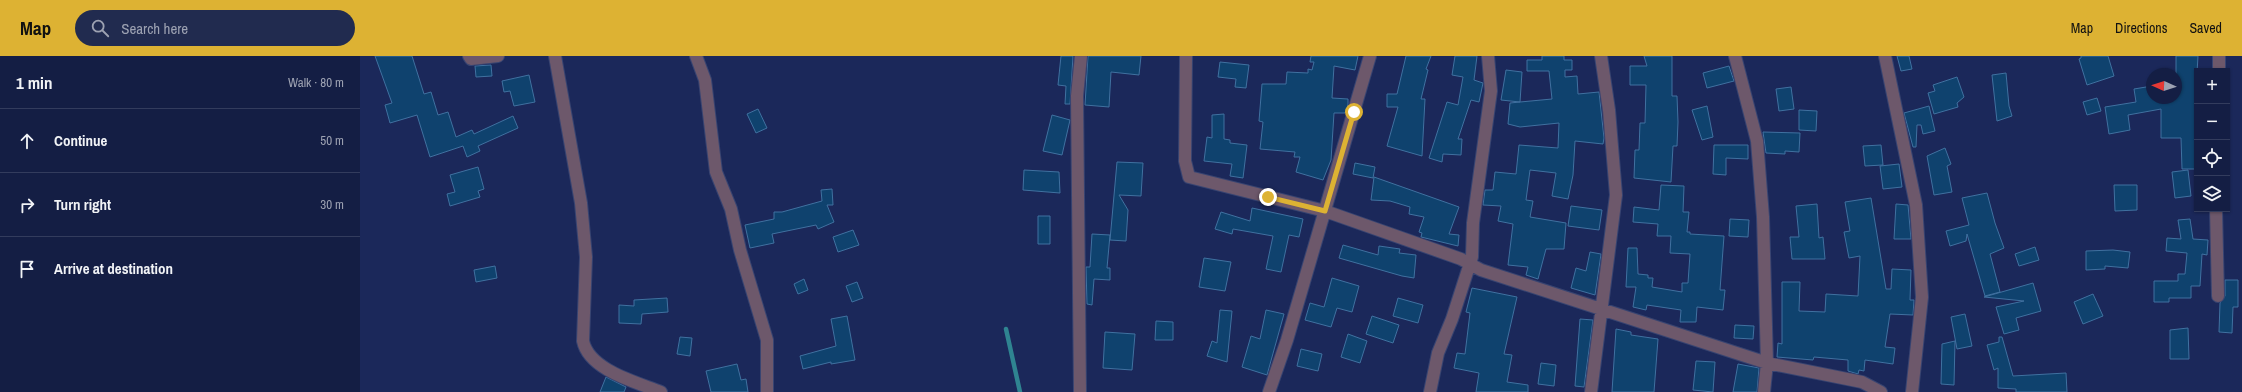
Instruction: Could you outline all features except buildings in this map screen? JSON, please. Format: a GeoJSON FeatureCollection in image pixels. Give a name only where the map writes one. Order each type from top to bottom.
{"type":"FeatureCollection","features":[{"type":"Feature","properties":{"kind":"street"},"geometry":{"type":"LineString","coordinates":[[469,56],[471,59],[498,56]]}},
{"type":"Feature","properties":{"kind":"street"},"geometry":{"type":"LineString","coordinates":[[555,56],[581,203],[586,257],[584,350],[591,359],[602,367],[642,388],[661,392]]}},
{"type":"Feature","properties":{"kind":"street"},"geometry":{"type":"LineString","coordinates":[[696,56],[706,86],[716,172],[731,209],[740,250],[767,340],[767,392]]}},
{"type":"Feature","properties":{"kind":"street"},"geometry":{"type":"LineString","coordinates":[[1080,392],[1077,96],[1081,56]]}},
{"type":"Feature","properties":{"kind":"street"},"geometry":{"type":"LineString","coordinates":[[1186,56],[1185,161],[1189,177],[1325,211],[1461,259],[1469,265],[1601,310],[1767,363],[1862,382],[1881,392]]}},
{"type":"Feature","properties":{"kind":"street"},"geometry":{"type":"LineString","coordinates":[[1269,392],[1287,340],[1370,56]]}},
{"type":"Feature","properties":{"kind":"street"},"geometry":{"type":"LineString","coordinates":[[1430,392],[1438,352],[1452,319],[1469,265],[1491,91],[1488,56]]}},
{"type":"Feature","properties":{"kind":"street"},"geometry":{"type":"LineString","coordinates":[[1591,392],[1616,195],[1610,110],[1601,56]]}},
{"type":"Feature","properties":{"kind":"street"},"geometry":{"type":"LineString","coordinates":[[1735,56],[1756,141],[1763,216],[1767,363],[1764,392]]}},
{"type":"Feature","properties":{"kind":"street"},"geometry":{"type":"LineString","coordinates":[[1885,56],[1916,205],[1922,297],[1912,392]]}},
{"type":"Feature","properties":{"kind":"street"},"geometry":{"type":"LineString","coordinates":[[2219,56],[2219,68]]}},
{"type":"Feature","properties":{"kind":"street"},"geometry":{"type":"LineString","coordinates":[[2216,212],[2218,296]]}},
{"type":"Feature","properties":{"kind":"waterway"},"geometry":{"type":"LineString","coordinates":[[1006,329],[1020,392]]}},
{"type":"Feature","properties":{"kind":"route"},"geometry":{"type":"LineString","coordinates":[[1268,197],[1325,211],[1354,112]]}}]}
